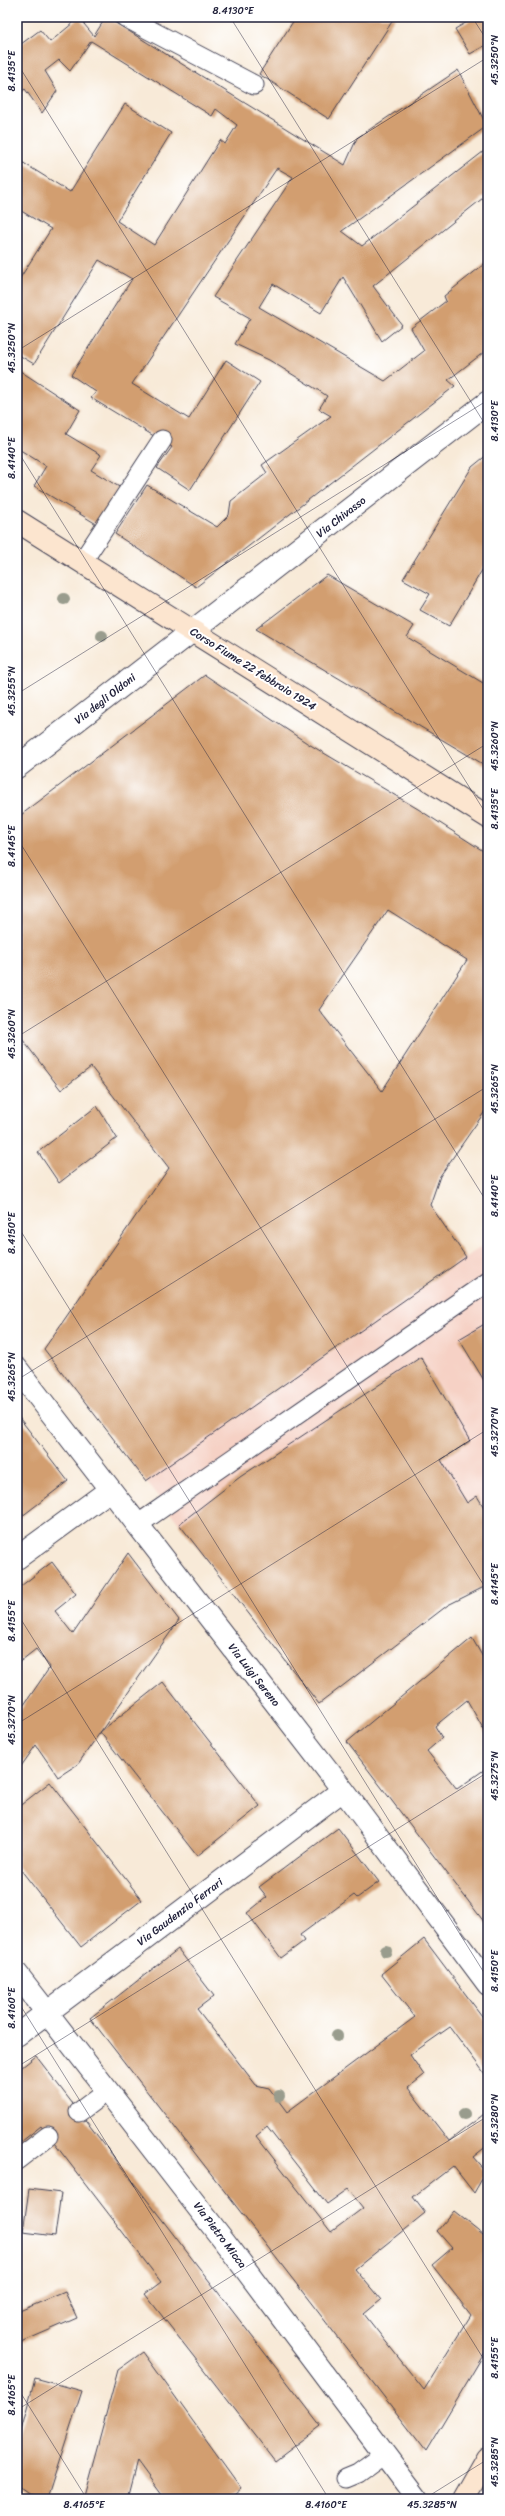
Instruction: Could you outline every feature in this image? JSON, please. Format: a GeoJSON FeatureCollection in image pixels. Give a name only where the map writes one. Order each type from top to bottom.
{"type":"FeatureCollection","features":[{"type":"Feature","properties":{"kind":"main road","name":"Corso Fiume 22 febbraio 1924"},"geometry":{"type":"LineString","coordinates":[[17,521],[488,817]]}},
{"type":"Feature","properties":{"kind":"main road"},"geometry":{"type":"LineString","coordinates":[[464,2499],[488,2457]]}},
{"type":"Feature","properties":{"kind":"street","name":"Via Chivasso"},"geometry":{"type":"LineString","coordinates":[[193,632],[488,402]]}},
{"type":"Feature","properties":{"kind":"street","name":"Via degli Oldoni"},"geometry":{"type":"LineString","coordinates":[[17,767],[193,632]]}},
{"type":"Feature","properties":{"kind":"street","name":"Via Luigi Sereno"},"geometry":{"type":"LineString","coordinates":[[17,1369],[343,1790],[488,1984]]}},
{"type":"Feature","properties":{"kind":"street"},"geometry":{"type":"LineString","coordinates":[[17,1558],[110,1490]]}},
{"type":"Feature","properties":{"kind":"street","name":"Via Gaudenzio Ferrari"},"geometry":{"type":"LineString","coordinates":[[17,2035],[343,1790]]}},
{"type":"Feature","properties":{"kind":"street","name":"Via Pietro Micca"},"geometry":{"type":"LineString","coordinates":[[17,1974],[108,2090],[418,2499]]}},
{"type":"Feature","properties":{"kind":"lane"},"geometry":{"type":"LineString","coordinates":[[125,17],[254,85]]}},
{"type":"Feature","properties":{"kind":"lane"},"geometry":{"type":"LineString","coordinates":[[82,562],[136,472],[162,440]]}},
{"type":"Feature","properties":{"kind":"lane"},"geometry":{"type":"LineString","coordinates":[[137,1524],[488,1282]]}},
{"type":"Feature","properties":{"kind":"lane"},"geometry":{"type":"LineString","coordinates":[[79,2112],[108,2090]]}},
{"type":"Feature","properties":{"kind":"lane"},"geometry":{"type":"LineString","coordinates":[[17,2160],[48,2136]]}},
{"type":"Feature","properties":{"kind":"lane"},"geometry":{"type":"LineString","coordinates":[[346,2478],[358,2473],[384,2454]]}},
{"type":"Feature","properties":{"kind":"shaded area"},"geometry":{"type":"Polygon","coordinates":[[[488,1242],[488,1585],[448,1605],[319,1704],[146,1481],[488,1242]]]}},
{"type":"Feature","properties":{"kind":"building"},"geometry":{"type":"Polygon","coordinates":[[[106,17],[345,165],[357,138],[458,70],[487,126],[342,231],[362,246],[488,148],[488,194],[373,286],[402,325],[382,341],[343,277],[321,313],[273,284],[259,307],[385,381],[424,351],[411,328],[446,301],[444,296],[488,261],[488,349],[448,380],[455,386],[196,587],[115,534],[147,485],[217,527],[229,515],[231,501],[267,473],[262,465],[331,416],[319,409],[327,396],[269,360],[235,344],[250,318],[213,297],[293,177],[277,168],[132,384],[189,419],[226,360],[260,382],[190,490],[157,468],[172,447],[91,398],[96,392],[71,375],[132,279],[99,260],[34,364],[17,354],[17,283],[51,229],[18,209],[17,210],[17,159],[70,192],[125,104],[171,133],[117,221],[154,245],[220,140],[225,144],[237,125],[216,109],[212,116],[91,41],[70,71],[59,60],[45,71],[57,91],[42,113],[25,89],[17,95],[17,47],[40,30],[50,42],[79,18],[94,36],[106,17]]]}},
{"type":"Feature","properties":{"kind":"building"},"geometry":{"type":"Polygon","coordinates":[[[296,17],[395,17],[329,119],[259,74],[296,17]]]}},
{"type":"Feature","properties":{"kind":"building"},"geometry":{"type":"Polygon","coordinates":[[[476,17],[488,17],[488,44],[470,54],[455,29],[476,17]]]}},
{"type":"Feature","properties":{"kind":"building"},"geometry":{"type":"Polygon","coordinates":[[[17,369],[80,410],[66,434],[101,455],[91,470],[121,488],[98,525],[34,486],[46,466],[17,448],[17,369]]]}},
{"type":"Feature","properties":{"kind":"building"},"geometry":{"type":"Polygon","coordinates":[[[488,454],[488,560],[449,626],[420,610],[430,594],[403,579],[472,467],[488,454]]]}},
{"type":"Feature","properties":{"kind":"building"},"geometry":{"type":"Polygon","coordinates":[[[327,575],[414,626],[407,637],[488,686],[488,767],[256,629],[327,575]]]}},
{"type":"Feature","properties":{"kind":"building"},"geometry":{"type":"Polygon","coordinates":[[[205,675],[307,743],[418,809],[488,854],[488,1107],[440,1176],[430,1205],[466,1257],[146,1481],[44,1349],[169,1168],[91,1067],[61,1090],[19,1035],[17,1037],[17,818],[205,675]],[[388,910],[319,1010],[382,1091],[467,960],[388,910]]]}},
{"type":"Feature","properties":{"kind":"building"},"geometry":{"type":"Polygon","coordinates":[[[97,1106],[117,1138],[59,1183],[38,1152],[97,1106]]]}},
{"type":"Feature","properties":{"kind":"building"},"geometry":{"type":"Polygon","coordinates":[[[488,1322],[488,1387],[459,1339],[488,1322]]]}},
{"type":"Feature","properties":{"kind":"building"},"geometry":{"type":"Polygon","coordinates":[[[421,1357],[470,1441],[441,1460],[467,1503],[477,1496],[488,1514],[488,1585],[448,1605],[319,1704],[179,1524],[240,1477],[421,1357]]]}},
{"type":"Feature","properties":{"kind":"building"},"geometry":{"type":"Polygon","coordinates":[[[17,1415],[68,1481],[17,1520],[17,1415]]]}},
{"type":"Feature","properties":{"kind":"building"},"geometry":{"type":"Polygon","coordinates":[[[128,1553],[179,1620],[78,1764],[58,1777],[36,1745],[17,1772],[17,1715],[50,1667],[36,1649],[17,1664],[17,1589],[52,1562],[76,1594],[55,1611],[73,1634],[128,1553]]]}},
{"type":"Feature","properties":{"kind":"building"},"geometry":{"type":"Polygon","coordinates":[[[472,1638],[488,1666],[488,1737],[467,1700],[435,1726],[442,1738],[427,1751],[457,1789],[488,1767],[488,1805],[485,1807],[488,1811],[488,1927],[347,1742],[472,1638]]]}},
{"type":"Feature","properties":{"kind":"building"},"geometry":{"type":"Polygon","coordinates":[[[163,1682],[260,1806],[197,1856],[100,1732],[163,1682]]]}},
{"type":"Feature","properties":{"kind":"building"},"geometry":{"type":"Polygon","coordinates":[[[50,1782],[142,1900],[81,1947],[17,1865],[17,1808],[50,1782]]]}},
{"type":"Feature","properties":{"kind":"building"},"geometry":{"type":"Polygon","coordinates":[[[338,1828],[379,1882],[357,1898],[354,1895],[300,1935],[304,1941],[281,1958],[247,1913],[267,1897],[259,1887],[338,1828]]]}},
{"type":"Feature","properties":{"kind":"building"},"geometry":{"type":"Polygon","coordinates":[[[424,1939],[488,2024],[488,2078],[450,2027],[410,2055],[424,2075],[408,2088],[449,2141],[488,2111],[488,2145],[473,2157],[486,2172],[474,2193],[453,2166],[413,2197],[425,2213],[355,2269],[381,2300],[364,2314],[424,2390],[471,2315],[432,2265],[452,2248],[437,2231],[454,2211],[488,2238],[488,2347],[426,2451],[90,2018],[178,1949],[214,1996],[197,2009],[256,2085],[269,2088],[287,2112],[415,2017],[381,1974],[424,1939]],[[267,2127],[256,2136],[331,2232],[363,2208],[348,2189],[327,2204],[267,2127]]]}},
{"type":"Feature","properties":{"kind":"building"},"geometry":{"type":"Polygon","coordinates":[[[36,2056],[321,2426],[275,2461],[145,2294],[161,2282],[41,2126],[17,2145],[17,2071],[36,2056]]]}},
{"type":"Feature","properties":{"kind":"building"},"geometry":{"type":"Polygon","coordinates":[[[29,2189],[61,2193],[55,2236],[23,2232],[29,2189]]]}},
{"type":"Feature","properties":{"kind":"building"},"geometry":{"type":"Polygon","coordinates":[[[65,2292],[77,2318],[17,2344],[17,2312],[65,2292]]]}},
{"type":"Feature","properties":{"kind":"building"},"geometry":{"type":"Polygon","coordinates":[[[143,2352],[241,2488],[228,2499],[165,2499],[137,2461],[127,2499],[83,2499],[118,2370],[143,2352]]]}},
{"type":"Feature","properties":{"kind":"building"},"geometry":{"type":"Polygon","coordinates":[[[35,2378],[82,2391],[47,2499],[37,2499],[17,2485],[17,2445],[35,2378]]]}}]}
